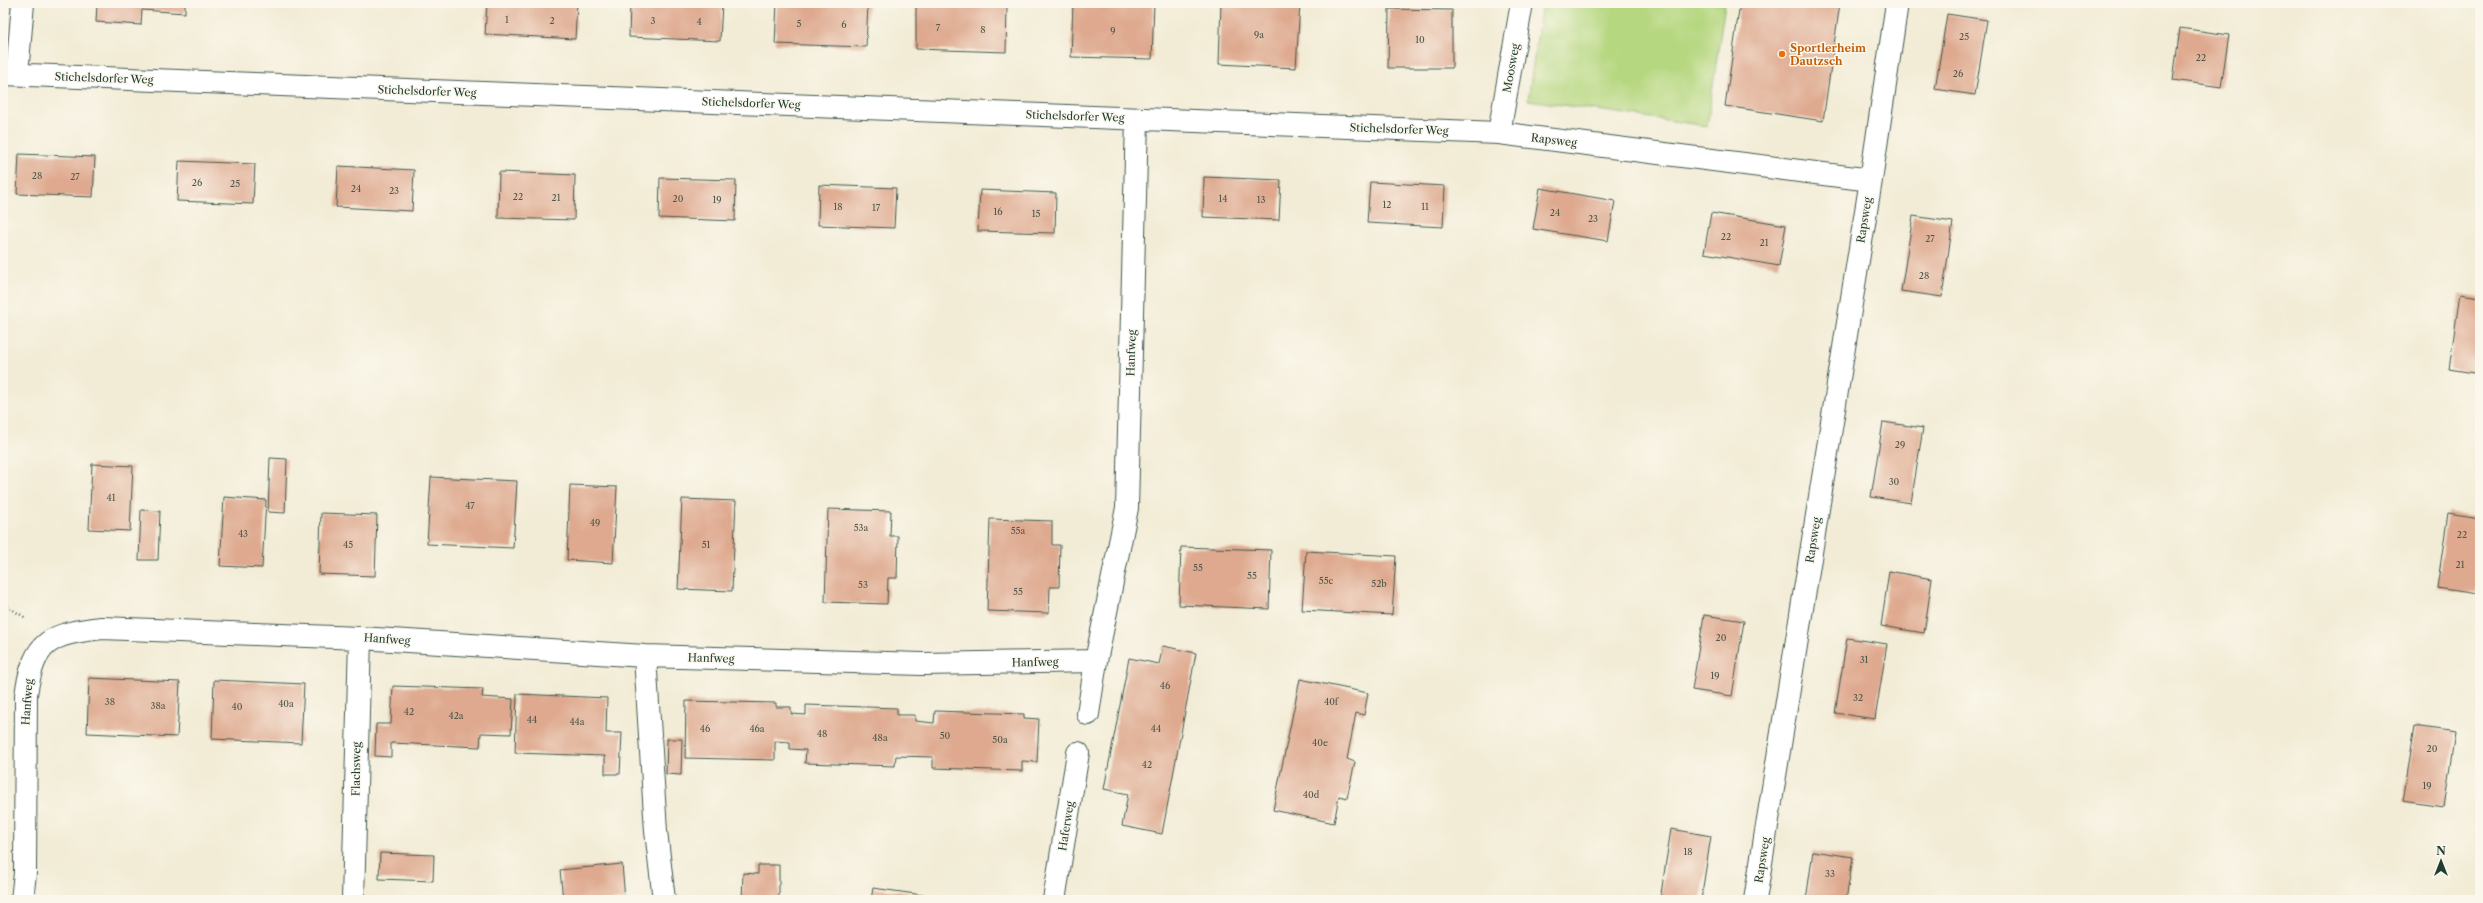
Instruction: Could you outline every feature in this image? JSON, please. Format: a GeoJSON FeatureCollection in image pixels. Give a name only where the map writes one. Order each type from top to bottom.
{"type":"FeatureCollection","features":[{"type":"Feature","properties":{"kind":"street"},"geometry":{"type":"LineString","coordinates":[[10,74],[23,3]]}},
{"type":"Feature","properties":{"kind":"street","name":"Moosweg"},"geometry":{"type":"LineString","coordinates":[[1499,134],[1522,3]]}},
{"type":"Feature","properties":{"kind":"street","name":"Rapsweg"},"geometry":{"type":"LineString","coordinates":[[1755,900],[1871,180],[1897,3]]}},
{"type":"Feature","properties":{"kind":"street","name":"Stichelsdorfer Weg"},"geometry":{"type":"LineString","coordinates":[[10,74],[1499,134]]}},
{"type":"Feature","properties":{"kind":"street","name":"Hanfweg"},"geometry":{"type":"LineString","coordinates":[[22,900],[25,873],[26,695],[29,674],[35,658],[44,645],[54,638],[72,632],[102,628],[360,638],[645,656],[922,664],[1096,661],[1126,508],[1137,119]]}},
{"type":"Feature","properties":{"kind":"street","name":"Rapsweg"},"geometry":{"type":"LineString","coordinates":[[1499,134],[1871,180]]}},
{"type":"Feature","properties":{"kind":"street","name":"Flachsweg"},"geometry":{"type":"LineString","coordinates":[[353,900],[360,638]]}},
{"type":"Feature","properties":{"kind":"street"},"geometry":{"type":"LineString","coordinates":[[645,656],[656,830],[664,900]]}},
{"type":"Feature","properties":{"kind":"street"},"geometry":{"type":"LineString","coordinates":[[1088,714],[1096,661]]}},
{"type":"Feature","properties":{"kind":"street","name":"Haferweg"},"geometry":{"type":"LineString","coordinates":[[1054,900],[1078,753]]}},
{"type":"Feature","properties":{"kind":"green space"},"geometry":{"type":"Polygon","coordinates":[[[1542,3],[1725,3],[1707,126],[1528,100],[1542,3]]]}},
{"type":"Feature","properties":{"kind":"building"},"geometry":{"type":"Polygon","coordinates":[[[97,3],[185,3],[185,13],[142,10],[141,25],[96,22],[97,3]]]}},
{"type":"Feature","properties":{"kind":"building"},"geometry":{"type":"Polygon","coordinates":[[[487,3],[577,3],[575,39],[485,34],[487,3]]]}},
{"type":"Feature","properties":{"kind":"building"},"geometry":{"type":"Polygon","coordinates":[[[630,3],[722,3],[720,41],[629,37],[630,3]]]}},
{"type":"Feature","properties":{"kind":"building"},"geometry":{"type":"Polygon","coordinates":[[[777,3],[868,3],[866,47],[775,44],[777,3]]]}},
{"type":"Feature","properties":{"kind":"building"},"geometry":{"type":"Polygon","coordinates":[[[916,3],[1002,3],[1001,6],[1007,7],[1006,52],[916,49],[916,3]]]}},
{"type":"Feature","properties":{"kind":"building"},"geometry":{"type":"Polygon","coordinates":[[[1073,3],[1154,3],[1152,59],[1071,57],[1073,3]]]}},
{"type":"Feature","properties":{"kind":"building"},"geometry":{"type":"Polygon","coordinates":[[[1221,3],[1300,3],[1296,68],[1219,64],[1221,3]]]}},
{"type":"Feature","properties":{"kind":"building","name":"Sportlerheim Dautzsch"},"geometry":{"type":"Polygon","coordinates":[[[1740,3],[1840,3],[1823,121],[1725,106],[1740,3]]]}},
{"type":"Feature","properties":{"kind":"building"},"geometry":{"type":"Polygon","coordinates":[[[1389,9],[1452,10],[1452,68],[1388,68],[1389,9]]]}},
{"type":"Feature","properties":{"kind":"building"},"geometry":{"type":"Polygon","coordinates":[[[1947,14],[1987,20],[1975,95],[1935,89],[1947,14]]]}},
{"type":"Feature","properties":{"kind":"building"},"geometry":{"type":"Polygon","coordinates":[[[2180,28],[2229,35],[2221,87],[2173,80],[2180,28]]]}},
{"type":"Feature","properties":{"kind":"building"},"geometry":{"type":"Polygon","coordinates":[[[19,154],[95,157],[93,197],[17,194],[19,154]]]}},
{"type":"Feature","properties":{"kind":"building"},"geometry":{"type":"Polygon","coordinates":[[[179,161],[255,164],[253,204],[177,201],[179,161]]]}},
{"type":"Feature","properties":{"kind":"building"},"geometry":{"type":"Polygon","coordinates":[[[338,166],[414,170],[412,211],[336,207],[338,166]]]}},
{"type":"Feature","properties":{"kind":"building"},"geometry":{"type":"Polygon","coordinates":[[[499,172],[575,175],[574,220],[498,218],[499,172]]]}},
{"type":"Feature","properties":{"kind":"building"},"geometry":{"type":"Polygon","coordinates":[[[1204,177],[1281,180],[1279,220],[1203,217],[1204,177]]]}},
{"type":"Feature","properties":{"kind":"building"},"geometry":{"type":"Polygon","coordinates":[[[660,178],[736,180],[735,221],[659,218],[660,178]]]}},
{"type":"Feature","properties":{"kind":"building"},"geometry":{"type":"Polygon","coordinates":[[[1370,182],[1445,186],[1443,227],[1367,223],[1370,182]]]}},
{"type":"Feature","properties":{"kind":"building"},"geometry":{"type":"Polygon","coordinates":[[[819,185],[896,188],[894,228],[818,225],[819,185]]]}},
{"type":"Feature","properties":{"kind":"building"},"geometry":{"type":"Polygon","coordinates":[[[1540,188],[1615,201],[1608,241],[1533,229],[1540,188]]]}},
{"type":"Feature","properties":{"kind":"building"},"geometry":{"type":"Polygon","coordinates":[[[980,190],[1056,193],[1055,233],[978,231],[980,190]]]}},
{"type":"Feature","properties":{"kind":"building"},"geometry":{"type":"Polygon","coordinates":[[[1711,213],[1786,225],[1779,266],[1704,253],[1711,213]]]}},
{"type":"Feature","properties":{"kind":"building"},"geometry":{"type":"Polygon","coordinates":[[[1913,216],[1953,222],[1942,297],[1901,291],[1913,216]]]}},
{"type":"Feature","properties":{"kind":"building"},"geometry":{"type":"Polygon","coordinates":[[[2460,294],[2480,297],[2480,374],[2449,369],[2460,294]]]}},
{"type":"Feature","properties":{"kind":"building"},"geometry":{"type":"Polygon","coordinates":[[[1883,422],[1923,428],[1911,503],[1871,497],[1883,422]]]}},
{"type":"Feature","properties":{"kind":"building"},"geometry":{"type":"Polygon","coordinates":[[[270,458],[287,459],[285,513],[268,512],[270,458]]]}},
{"type":"Feature","properties":{"kind":"building"},"geometry":{"type":"Polygon","coordinates":[[[92,464],[133,466],[130,531],[89,529],[92,464]]]}},
{"type":"Feature","properties":{"kind":"building"},"geometry":{"type":"Polygon","coordinates":[[[431,477],[517,481],[513,548],[427,544],[431,477]]]}},
{"type":"Feature","properties":{"kind":"building"},"geometry":{"type":"Polygon","coordinates":[[[570,485],[617,487],[613,563],[567,560],[570,485]]]}},
{"type":"Feature","properties":{"kind":"building"},"geometry":{"type":"Polygon","coordinates":[[[224,497],[266,500],[262,568],[220,566],[224,497]]]}},
{"type":"Feature","properties":{"kind":"building"},"geometry":{"type":"Polygon","coordinates":[[[682,499],[736,501],[732,591],[678,589],[682,499]]]}},
{"type":"Feature","properties":{"kind":"building"},"geometry":{"type":"Polygon","coordinates":[[[828,509],[891,511],[890,536],[898,536],[897,578],[888,578],[887,604],[825,602],[828,509]]]}},
{"type":"Feature","properties":{"kind":"building"},"geometry":{"type":"Polygon","coordinates":[[[141,510],[160,511],[158,560],[139,560],[141,510]]]}},
{"type":"Feature","properties":{"kind":"building"},"geometry":{"type":"Polygon","coordinates":[[[321,513],[377,515],[375,576],[319,574],[321,513]]]}},
{"type":"Feature","properties":{"kind":"building"},"geometry":{"type":"Polygon","coordinates":[[[2448,513],[2480,518],[2480,573],[2477,594],[2437,588],[2448,513]]]}},
{"type":"Feature","properties":{"kind":"building"},"geometry":{"type":"Polygon","coordinates":[[[990,519],[1052,521],[1052,545],[1060,545],[1059,587],[1050,587],[1049,613],[987,611],[990,519]]]}},
{"type":"Feature","properties":{"kind":"building"},"geometry":{"type":"Polygon","coordinates":[[[1181,547],[1271,550],[1269,609],[1179,605],[1181,547]]]}},
{"type":"Feature","properties":{"kind":"building"},"geometry":{"type":"Polygon","coordinates":[[[1306,551],[1396,556],[1392,615],[1302,610],[1306,551]]]}},
{"type":"Feature","properties":{"kind":"building"},"geometry":{"type":"Polygon","coordinates":[[[1889,571],[1932,579],[1924,633],[1881,626],[1889,571]]]}},
{"type":"Feature","properties":{"kind":"building"},"geometry":{"type":"Polygon","coordinates":[[[1704,615],[1744,621],[1732,696],[1692,690],[1704,615]]]}},
{"type":"Feature","properties":{"kind":"building"},"geometry":{"type":"Polygon","coordinates":[[[1847,638],[1887,644],[1875,719],[1835,713],[1847,638]]]}},
{"type":"Feature","properties":{"kind":"building"},"geometry":{"type":"Polygon","coordinates":[[[1163,646],[1196,653],[1162,834],[1122,826],[1128,794],[1104,789],[1129,658],[1159,664],[1163,646]]]}},
{"type":"Feature","properties":{"kind":"building"},"geometry":{"type":"Polygon","coordinates":[[[89,678],[180,682],[177,737],[87,733],[89,678]]]}},
{"type":"Feature","properties":{"kind":"building"},"geometry":{"type":"Polygon","coordinates":[[[1300,679],[1368,693],[1364,715],[1356,713],[1347,759],[1355,762],[1347,798],[1339,796],[1334,823],[1273,810],[1300,679]]]}},
{"type":"Feature","properties":{"kind":"building"},"geometry":{"type":"Polygon","coordinates":[[[214,680],[304,684],[301,743],[212,739],[214,680]]]}},
{"type":"Feature","properties":{"kind":"building"},"geometry":{"type":"Polygon","coordinates":[[[393,686],[483,689],[482,697],[513,699],[511,734],[481,733],[480,747],[391,743],[391,757],[375,756],[376,724],[391,724],[393,686]]]}},
{"type":"Feature","properties":{"kind":"building"},"geometry":{"type":"Polygon","coordinates":[[[517,694],[607,698],[606,733],[622,733],[620,774],[605,774],[605,756],[515,753],[517,694]]]}},
{"type":"Feature","properties":{"kind":"building"},"geometry":{"type":"Polygon","coordinates":[[[686,701],[776,703],[776,707],[791,707],[791,714],[806,715],[806,705],[897,708],[897,715],[915,715],[915,721],[934,723],[935,711],[1024,714],[1024,718],[1039,719],[1037,762],[1022,761],[1022,771],[933,768],[933,757],[896,756],[895,766],[805,763],[806,750],[790,749],[790,742],[775,741],[775,760],[685,758],[686,701]]]}},
{"type":"Feature","properties":{"kind":"building"},"geometry":{"type":"Polygon","coordinates":[[[2415,726],[2455,732],[2444,807],[2403,801],[2415,726]]]}},
{"type":"Feature","properties":{"kind":"building"},"geometry":{"type":"Polygon","coordinates":[[[667,739],[682,739],[681,775],[666,774],[667,739]]]}},
{"type":"Feature","properties":{"kind":"building"},"geometry":{"type":"Polygon","coordinates":[[[1671,829],[1711,836],[1701,900],[1660,900],[1671,829]]]}},
{"type":"Feature","properties":{"kind":"building"},"geometry":{"type":"Polygon","coordinates":[[[1813,851],[1853,857],[1846,900],[1806,900],[1813,851]]]}},
{"type":"Feature","properties":{"kind":"building"},"geometry":{"type":"Polygon","coordinates":[[[380,853],[434,855],[433,881],[379,879],[380,853]]]}},
{"type":"Feature","properties":{"kind":"building"},"geometry":{"type":"Polygon","coordinates":[[[622,864],[625,900],[563,900],[560,870],[622,864]]]}},
{"type":"Feature","properties":{"kind":"building"},"geometry":{"type":"Polygon","coordinates":[[[758,865],[779,865],[779,900],[742,900],[743,873],[758,874],[758,865]]]}},
{"type":"Feature","properties":{"kind":"building"},"geometry":{"type":"Polygon","coordinates":[[[873,888],[951,899],[951,900],[871,900],[873,888]]]}},
{"type":"Feature","properties":{"kind":"place","name":"Sportlerheim Dautzsch"},"geometry":{"type":"Point","coordinates":[1782,54]}}]}
